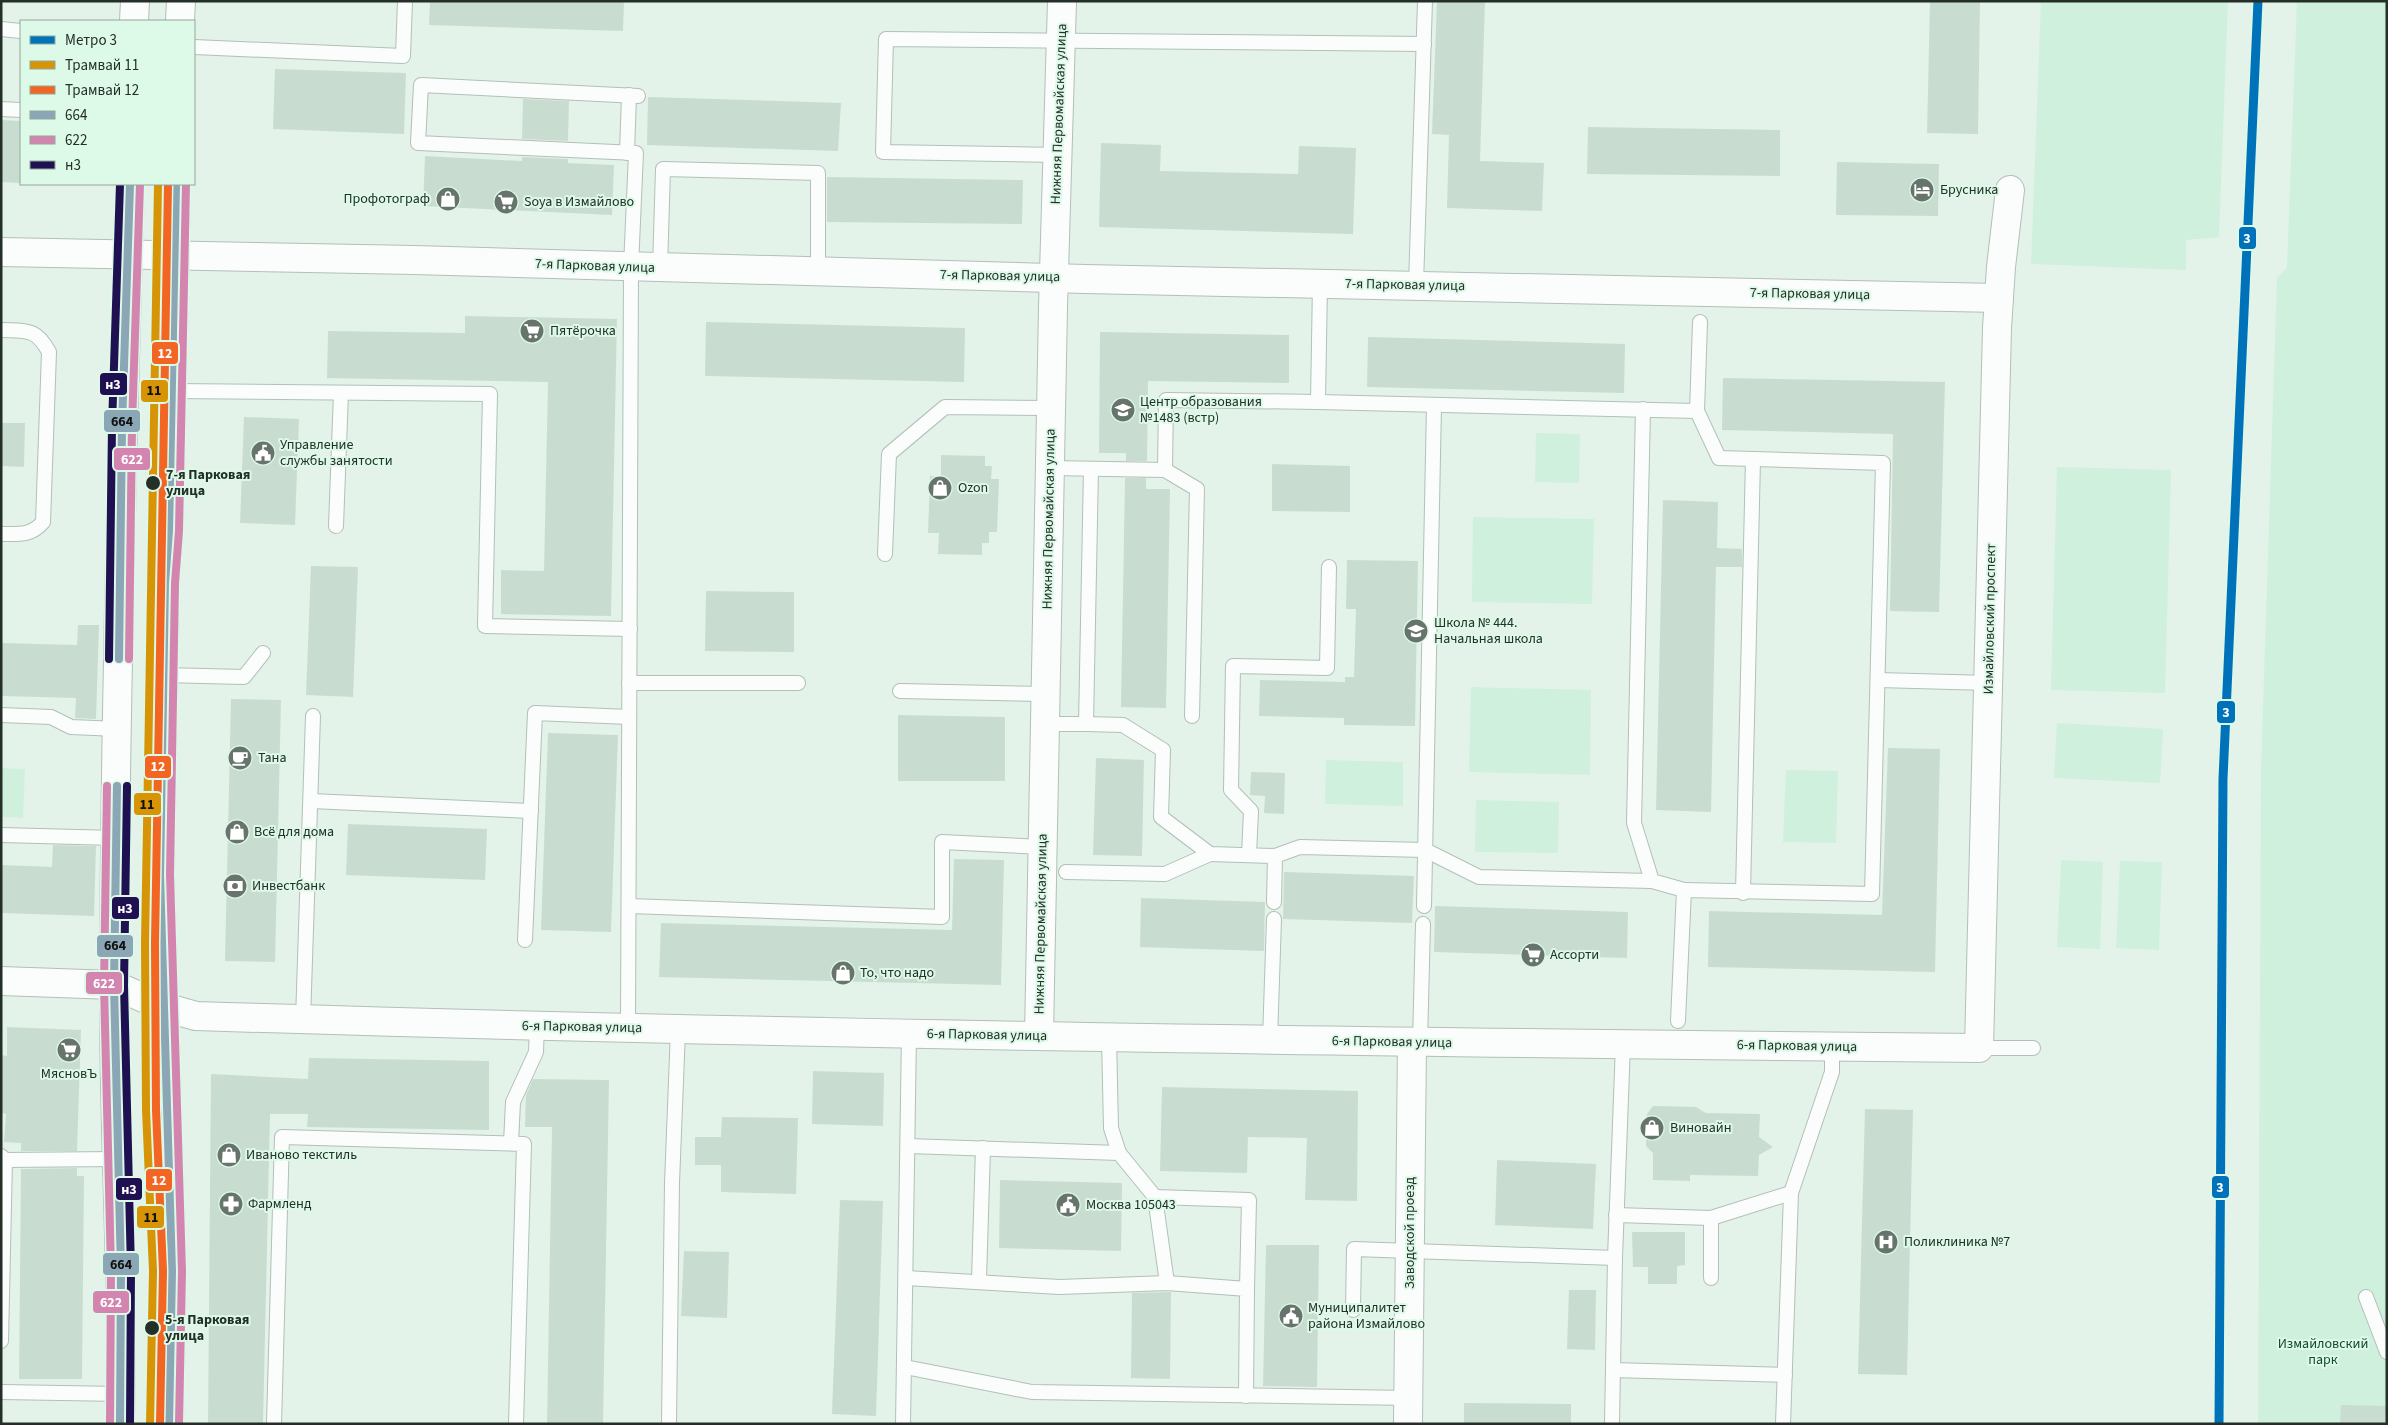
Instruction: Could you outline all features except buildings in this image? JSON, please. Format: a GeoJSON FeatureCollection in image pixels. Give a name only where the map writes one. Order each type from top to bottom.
{"type":"FeatureCollection","features":[{"type":"Feature","properties":{"kind":"street"},"geometry":{"type":"LineString","coordinates":[[134,20],[135,1]]}},
{"type":"Feature","properties":{"kind":"street"},"geometry":{"type":"LineString","coordinates":[[180,20],[181,1]]}},
{"type":"Feature","properties":{"kind":"street","name":"Нижняя Первомайская улица"},"geometry":{"type":"LineString","coordinates":[[1039,1036],[1051,408],[1062,1]]}},
{"type":"Feature","properties":{"kind":"street"},"geometry":{"type":"LineString","coordinates":[[120,1424],[118,1159],[114,985],[122,435],[130,185]]}},
{"type":"Feature","properties":{"kind":"street"},"geometry":{"type":"LineString","coordinates":[[169,1424],[172,1271],[160,875],[163,675],[173,391],[176,185]]}},
{"type":"Feature","properties":{"kind":"street","name":"Измайловский проспект"},"geometry":{"type":"LineString","coordinates":[[1979,1048],[1999,298],[2010,190]]}},
{"type":"Feature","properties":{"kind":"street","name":"7-я Парковая улица"},"geometry":{"type":"LineString","coordinates":[[1,252],[1999,298]]}},
{"type":"Feature","properties":{"kind":"street","name":"6-я Парковая улица"},"geometry":{"type":"LineString","coordinates":[[1,981],[114,985],[164,1007],[196,1016],[303,1020],[678,1030],[1109,1038],[1979,1048]]}},
{"type":"Feature","properties":{"kind":"street","name":"Заводской проезд"},"geometry":{"type":"LineString","coordinates":[[1408,1411],[1416,1043]]}},
{"type":"Feature","properties":{"kind":"lane"},"geometry":{"type":"LineString","coordinates":[[195,47],[403,56],[405,1]]}},
{"type":"Feature","properties":{"kind":"lane"},"geometry":{"type":"LineString","coordinates":[[1416,285],[1425,1]]}},
{"type":"Feature","properties":{"kind":"lane"},"geometry":{"type":"LineString","coordinates":[[1,29],[20,31]]}},
{"type":"Feature","properties":{"kind":"lane"},"geometry":{"type":"LineString","coordinates":[[1058,156],[883,152],[886,39],[1424,44]]}},
{"type":"Feature","properties":{"kind":"lane"},"geometry":{"type":"LineString","coordinates":[[626,153],[634,96],[421,85],[418,143],[626,153],[636,153],[631,267],[628,1028]]}},
{"type":"Feature","properties":{"kind":"lane"},"geometry":{"type":"LineString","coordinates":[[1,109],[20,110]]}},
{"type":"Feature","properties":{"kind":"lane"},"geometry":{"type":"LineString","coordinates":[[660,268],[663,169],[818,173],[818,272]]}},
{"type":"Feature","properties":{"kind":"lane"},"geometry":{"type":"LineString","coordinates":[[1318,402],[1320,283]]}},
{"type":"Feature","properties":{"kind":"lane"},"geometry":{"type":"LineString","coordinates":[[1066,872],[1165,874],[1210,854],[1276,856],[1300,846],[1425,850],[1479,877],[1652,881],[1684,890],[1743,893],[1872,894],[1883,463],[1719,458],[1697,411],[1700,322]]}},
{"type":"Feature","properties":{"kind":"lane"},"geometry":{"type":"LineString","coordinates":[[1,330],[31,331],[42,338],[50,352],[43,522],[36,531],[24,534],[1,534]]}},
{"type":"Feature","properties":{"kind":"lane"},"geometry":{"type":"LineString","coordinates":[[173,391],[490,394],[485,626],[630,628]]}},
{"type":"Feature","properties":{"kind":"lane"},"geometry":{"type":"LineString","coordinates":[[336,526],[342,393]]}},
{"type":"Feature","properties":{"kind":"lane"},"geometry":{"type":"LineString","coordinates":[[1165,470],[1166,400],[1697,411]]}},
{"type":"Feature","properties":{"kind":"lane"},"geometry":{"type":"LineString","coordinates":[[1424,906],[1434,405]]}},
{"type":"Feature","properties":{"kind":"lane"},"geometry":{"type":"LineString","coordinates":[[884,554],[888,454],[945,407],[1051,408]]}},
{"type":"Feature","properties":{"kind":"lane"},"geometry":{"type":"LineString","coordinates":[[1643,409],[1634,823],[1652,881]]}},
{"type":"Feature","properties":{"kind":"lane"},"geometry":{"type":"LineString","coordinates":[[1743,893],[1753,459]]}},
{"type":"Feature","properties":{"kind":"lane"},"geometry":{"type":"LineString","coordinates":[[1050,468],[1165,470],[1197,489],[1192,716]]}},
{"type":"Feature","properties":{"kind":"lane"},"geometry":{"type":"LineString","coordinates":[[1086,724],[1091,469]]}},
{"type":"Feature","properties":{"kind":"lane"},"geometry":{"type":"LineString","coordinates":[[1250,855],[1251,811],[1231,790],[1233,666],[1327,668],[1329,567]]}},
{"type":"Feature","properties":{"kind":"lane"},"geometry":{"type":"LineString","coordinates":[[163,675],[244,677],[263,653]]}},
{"type":"Feature","properties":{"kind":"lane"},"geometry":{"type":"LineString","coordinates":[[1878,680],[1989,684]]}},
{"type":"Feature","properties":{"kind":"lane"},"geometry":{"type":"LineString","coordinates":[[629,683],[798,683]]}},
{"type":"Feature","properties":{"kind":"lane"},"geometry":{"type":"LineString","coordinates":[[900,691],[1046,694]]}},
{"type":"Feature","properties":{"kind":"lane"},"geometry":{"type":"LineString","coordinates":[[526,940],[534,713],[629,717]]}},
{"type":"Feature","properties":{"kind":"lane"},"geometry":{"type":"LineString","coordinates":[[1,715],[51,717],[71,727],[118,729]]}},
{"type":"Feature","properties":{"kind":"lane"},"geometry":{"type":"LineString","coordinates":[[303,1020],[313,716]]}},
{"type":"Feature","properties":{"kind":"lane"},"geometry":{"type":"LineString","coordinates":[[1045,724],[1123,725],[1163,750],[1161,816],[1210,854]]}},
{"type":"Feature","properties":{"kind":"lane"},"geometry":{"type":"LineString","coordinates":[[311,801],[531,811]]}},
{"type":"Feature","properties":{"kind":"lane"},"geometry":{"type":"LineString","coordinates":[[1,835],[116,838]]}},
{"type":"Feature","properties":{"kind":"lane"},"geometry":{"type":"LineString","coordinates":[[628,906],[942,917],[942,842],[1043,847]]}},
{"type":"Feature","properties":{"kind":"lane"},"geometry":{"type":"LineString","coordinates":[[1274,902],[1276,856]]}},
{"type":"Feature","properties":{"kind":"lane"},"geometry":{"type":"LineString","coordinates":[[1678,1021],[1684,890]]}},
{"type":"Feature","properties":{"kind":"lane"},"geometry":{"type":"LineString","coordinates":[[1270,1040],[1274,919]]}},
{"type":"Feature","properties":{"kind":"lane"},"geometry":{"type":"LineString","coordinates":[[1416,1043],[1423,924]]}},
{"type":"Feature","properties":{"kind":"lane"},"geometry":{"type":"LineString","coordinates":[[511,1143],[512,1102],[536,1052],[537,1026]]}},
{"type":"Feature","properties":{"kind":"lane"},"geometry":{"type":"LineString","coordinates":[[669,1424],[672,1183],[678,1030]]}},
{"type":"Feature","properties":{"kind":"lane"},"geometry":{"type":"LineString","coordinates":[[903,1424],[909,1034]]}},
{"type":"Feature","properties":{"kind":"lane"},"geometry":{"type":"LineString","coordinates":[[1109,1038],[1111,1128],[1119,1153],[1155,1197],[1167,1283]]}},
{"type":"Feature","properties":{"kind":"lane"},"geometry":{"type":"LineString","coordinates":[[1612,1424],[1616,1215],[1623,1044]]}},
{"type":"Feature","properties":{"kind":"lane"},"geometry":{"type":"LineString","coordinates":[[1783,1424],[1791,1193],[1832,1072],[1832,1047]]}},
{"type":"Feature","properties":{"kind":"lane"},"geometry":{"type":"LineString","coordinates":[[1979,1048],[2033,1048]]}},
{"type":"Feature","properties":{"kind":"lane"},"geometry":{"type":"LineString","coordinates":[[274,1424],[282,1137],[524,1144],[516,1424]]}},
{"type":"Feature","properties":{"kind":"lane"},"geometry":{"type":"LineString","coordinates":[[908,1146],[1119,1153]]}},
{"type":"Feature","properties":{"kind":"lane"},"geometry":{"type":"LineString","coordinates":[[979,1280],[983,1148]]}},
{"type":"Feature","properties":{"kind":"lane"},"geometry":{"type":"LineString","coordinates":[[1,1341],[3,1158],[118,1159]]}},
{"type":"Feature","properties":{"kind":"lane"},"geometry":{"type":"LineString","coordinates":[[1616,1215],[1711,1218],[1791,1193]]}},
{"type":"Feature","properties":{"kind":"lane"},"geometry":{"type":"LineString","coordinates":[[1155,1197],[1249,1200],[1246,1396]]}},
{"type":"Feature","properties":{"kind":"lane"},"geometry":{"type":"LineString","coordinates":[[1711,1218],[1711,1278]]}},
{"type":"Feature","properties":{"kind":"lane"},"geometry":{"type":"LineString","coordinates":[[1353,1310],[1354,1248],[1615,1258]]}},
{"type":"Feature","properties":{"kind":"lane"},"geometry":{"type":"LineString","coordinates":[[906,1278],[979,1280],[1060,1286],[1167,1283],[1247,1289]]}},
{"type":"Feature","properties":{"kind":"lane"},"geometry":{"type":"LineString","coordinates":[[2366,1297],[2387,1352]]}},
{"type":"Feature","properties":{"kind":"lane"},"geometry":{"type":"LineString","coordinates":[[905,1367],[1032,1392],[1246,1396],[1408,1411]]}},
{"type":"Feature","properties":{"kind":"lane"},"geometry":{"type":"LineString","coordinates":[[1613,1370],[1785,1375]]}},
{"type":"Feature","properties":{"kind":"lane"},"geometry":{"type":"LineString","coordinates":[[1,1392],[121,1394]]}},
{"type":"Feature","properties":{"kind":"green space"},"geometry":{"type":"Polygon","coordinates":[[[2041,1],[2228,1],[2219,237],[2186,240],[2186,270],[2031,264],[2041,1]]]}},
{"type":"Feature","properties":{"kind":"green space","name":"Измайловский парк"},"geometry":{"type":"Polygon","coordinates":[[[2297,1],[2387,1],[2387,1424],[2258,1424],[2261,769],[2277,278],[2287,268],[2297,1]]]}},
{"type":"Feature","properties":{"kind":"green space"},"geometry":{"type":"Polygon","coordinates":[[[1536,433],[1580,434],[1579,483],[1535,482],[1536,433]]]}},
{"type":"Feature","properties":{"kind":"green space"},"geometry":{"type":"Polygon","coordinates":[[[2057,467],[2171,470],[2165,693],[2051,690],[2057,467]]]}},
{"type":"Feature","properties":{"kind":"green space"},"geometry":{"type":"Polygon","coordinates":[[[1473,517],[1594,519],[1592,604],[1472,602],[1473,517]]]}},
{"type":"Feature","properties":{"kind":"green space"},"geometry":{"type":"Polygon","coordinates":[[[1471,687],[1591,690],[1590,775],[1469,772],[1471,687]]]}},
{"type":"Feature","properties":{"kind":"green space"},"geometry":{"type":"Polygon","coordinates":[[[2057,723],[2163,729],[2160,783],[2054,778],[2057,723]]]}},
{"type":"Feature","properties":{"kind":"green space"},"geometry":{"type":"Polygon","coordinates":[[[1326,760],[1403,762],[1403,806],[1325,804],[1326,760]]]}},
{"type":"Feature","properties":{"kind":"green space"},"geometry":{"type":"Polygon","coordinates":[[[1,768],[25,769],[23,818],[1,817],[1,768]]]}},
{"type":"Feature","properties":{"kind":"green space"},"geometry":{"type":"Polygon","coordinates":[[[1786,770],[1838,771],[1836,843],[1783,842],[1786,770]]]}},
{"type":"Feature","properties":{"kind":"green space"},"geometry":{"type":"Polygon","coordinates":[[[1476,800],[1559,802],[1558,853],[1475,852],[1476,800]]]}},
{"type":"Feature","properties":{"kind":"green space"},"geometry":{"type":"Polygon","coordinates":[[[2061,860],[2103,862],[2100,949],[2057,947],[2061,860]]]}},
{"type":"Feature","properties":{"kind":"green space"},"geometry":{"type":"Polygon","coordinates":[[[2120,861],[2162,862],[2159,950],[2116,948],[2120,861]]]}},
{"type":"Feature","properties":{"kind":"metro line","name":"3"},"geometry":{"type":"LineString","coordinates":[[2219,1424],[2223,779],[2258,1]]}},
{"type":"Feature","properties":{"kind":"tram line","name":"11"},"geometry":{"type":"LineString","coordinates":[[150,1424],[153,1271],[146,1110],[145,943],[158,185]]}},
{"type":"Feature","properties":{"kind":"tram line","name":"12"},"geometry":{"type":"LineString","coordinates":[[160,1424],[163,1271],[156,1110],[155,943],[168,185]]}},
{"type":"Feature","properties":{"kind":"transit line","name":"н3"},"geometry":{"type":"LineString","coordinates":[[109,659],[112,426],[120,185]]}},
{"type":"Feature","properties":{"kind":"transit line","name":"664"},"geometry":{"type":"LineString","coordinates":[[119,659],[122,426],[130,185]]}},
{"type":"Feature","properties":{"kind":"transit line","name":"622"},"geometry":{"type":"LineString","coordinates":[[129,659],[132,426],[140,185]]}},
{"type":"Feature","properties":{"kind":"transit line","name":"н3"},"geometry":{"type":"LineString","coordinates":[[159,1424],[162,1271],[150,875],[155,583],[159,531],[166,185]]}},
{"type":"Feature","properties":{"kind":"transit line","name":"664"},"geometry":{"type":"LineString","coordinates":[[169,1424],[172,1271],[160,875],[165,583],[169,531],[176,185]]}},
{"type":"Feature","properties":{"kind":"transit line","name":"622"},"geometry":{"type":"LineString","coordinates":[[179,1424],[182,1271],[170,875],[175,583],[179,531],[186,185]]}},
{"type":"Feature","properties":{"kind":"transit line","name":"622"},"geometry":{"type":"LineString","coordinates":[[107,786],[104,985],[111,1270],[110,1424]]}},
{"type":"Feature","properties":{"kind":"transit line","name":"664"},"geometry":{"type":"LineString","coordinates":[[117,786],[114,985],[121,1270],[120,1424]]}},
{"type":"Feature","properties":{"kind":"transit line","name":"н3"},"geometry":{"type":"LineString","coordinates":[[127,786],[124,985],[131,1270],[130,1424]]}},
{"type":"Feature","properties":{"kind":"place","name":"Брусника"},"geometry":{"type":"Point","coordinates":[1922,190]}},
{"type":"Feature","properties":{"kind":"place","name":"Профотограф"},"geometry":{"type":"Point","coordinates":[448,199]}},
{"type":"Feature","properties":{"kind":"place","name":"Soya в Измайлово"},"geometry":{"type":"Point","coordinates":[506,202]}},
{"type":"Feature","properties":{"kind":"place","name":"Пятёрочка"},"geometry":{"type":"Point","coordinates":[532,331]}},
{"type":"Feature","properties":{"kind":"place","name":"Центр образования №1483 (встр)"},"geometry":{"type":"Point","coordinates":[1123,410]}},
{"type":"Feature","properties":{"kind":"place","name":"Управление cлужбы занятости"},"geometry":{"type":"Point","coordinates":[263,453]}},
{"type":"Feature","properties":{"kind":"place","name":"7-я Парковая улица"},"geometry":{"type":"Point","coordinates":[153,483]}},
{"type":"Feature","properties":{"kind":"place","name":"Ozon"},"geometry":{"type":"Point","coordinates":[940,488]}},
{"type":"Feature","properties":{"kind":"place","name":"Школа № 444. Начальная школа"},"geometry":{"type":"Point","coordinates":[1416,631]}},
{"type":"Feature","properties":{"kind":"place","name":"Тана"},"geometry":{"type":"Point","coordinates":[240,758]}},
{"type":"Feature","properties":{"kind":"place","name":"Всё для дома"},"geometry":{"type":"Point","coordinates":[237,832]}},
{"type":"Feature","properties":{"kind":"place","name":"Инвестбанк"},"geometry":{"type":"Point","coordinates":[235,886]}},
{"type":"Feature","properties":{"kind":"place","name":"Ассорти"},"geometry":{"type":"Point","coordinates":[1533,955]}},
{"type":"Feature","properties":{"kind":"place","name":"То, что надо"},"geometry":{"type":"Point","coordinates":[843,973]}},
{"type":"Feature","properties":{"kind":"place","name":"МясновЪ"},"geometry":{"type":"Point","coordinates":[69,1050]}},
{"type":"Feature","properties":{"kind":"place","name":"Виновайн"},"geometry":{"type":"Point","coordinates":[1652,1128]}},
{"type":"Feature","properties":{"kind":"place","name":"Иваново текстиль"},"geometry":{"type":"Point","coordinates":[229,1155]}},
{"type":"Feature","properties":{"kind":"place","name":"Фармленд"},"geometry":{"type":"Point","coordinates":[231,1204]}},
{"type":"Feature","properties":{"kind":"place","name":"Москва 105043"},"geometry":{"type":"Point","coordinates":[1068,1205]}},
{"type":"Feature","properties":{"kind":"place","name":"Поликлиника №7"},"geometry":{"type":"Point","coordinates":[1886,1242]}},
{"type":"Feature","properties":{"kind":"place","name":"Муниципалитет района Измайлово"},"geometry":{"type":"Point","coordinates":[1291,1316]}},
{"type":"Feature","properties":{"kind":"place","name":"5-я Парковая улица"},"geometry":{"type":"Point","coordinates":[152,1328]}}]}
